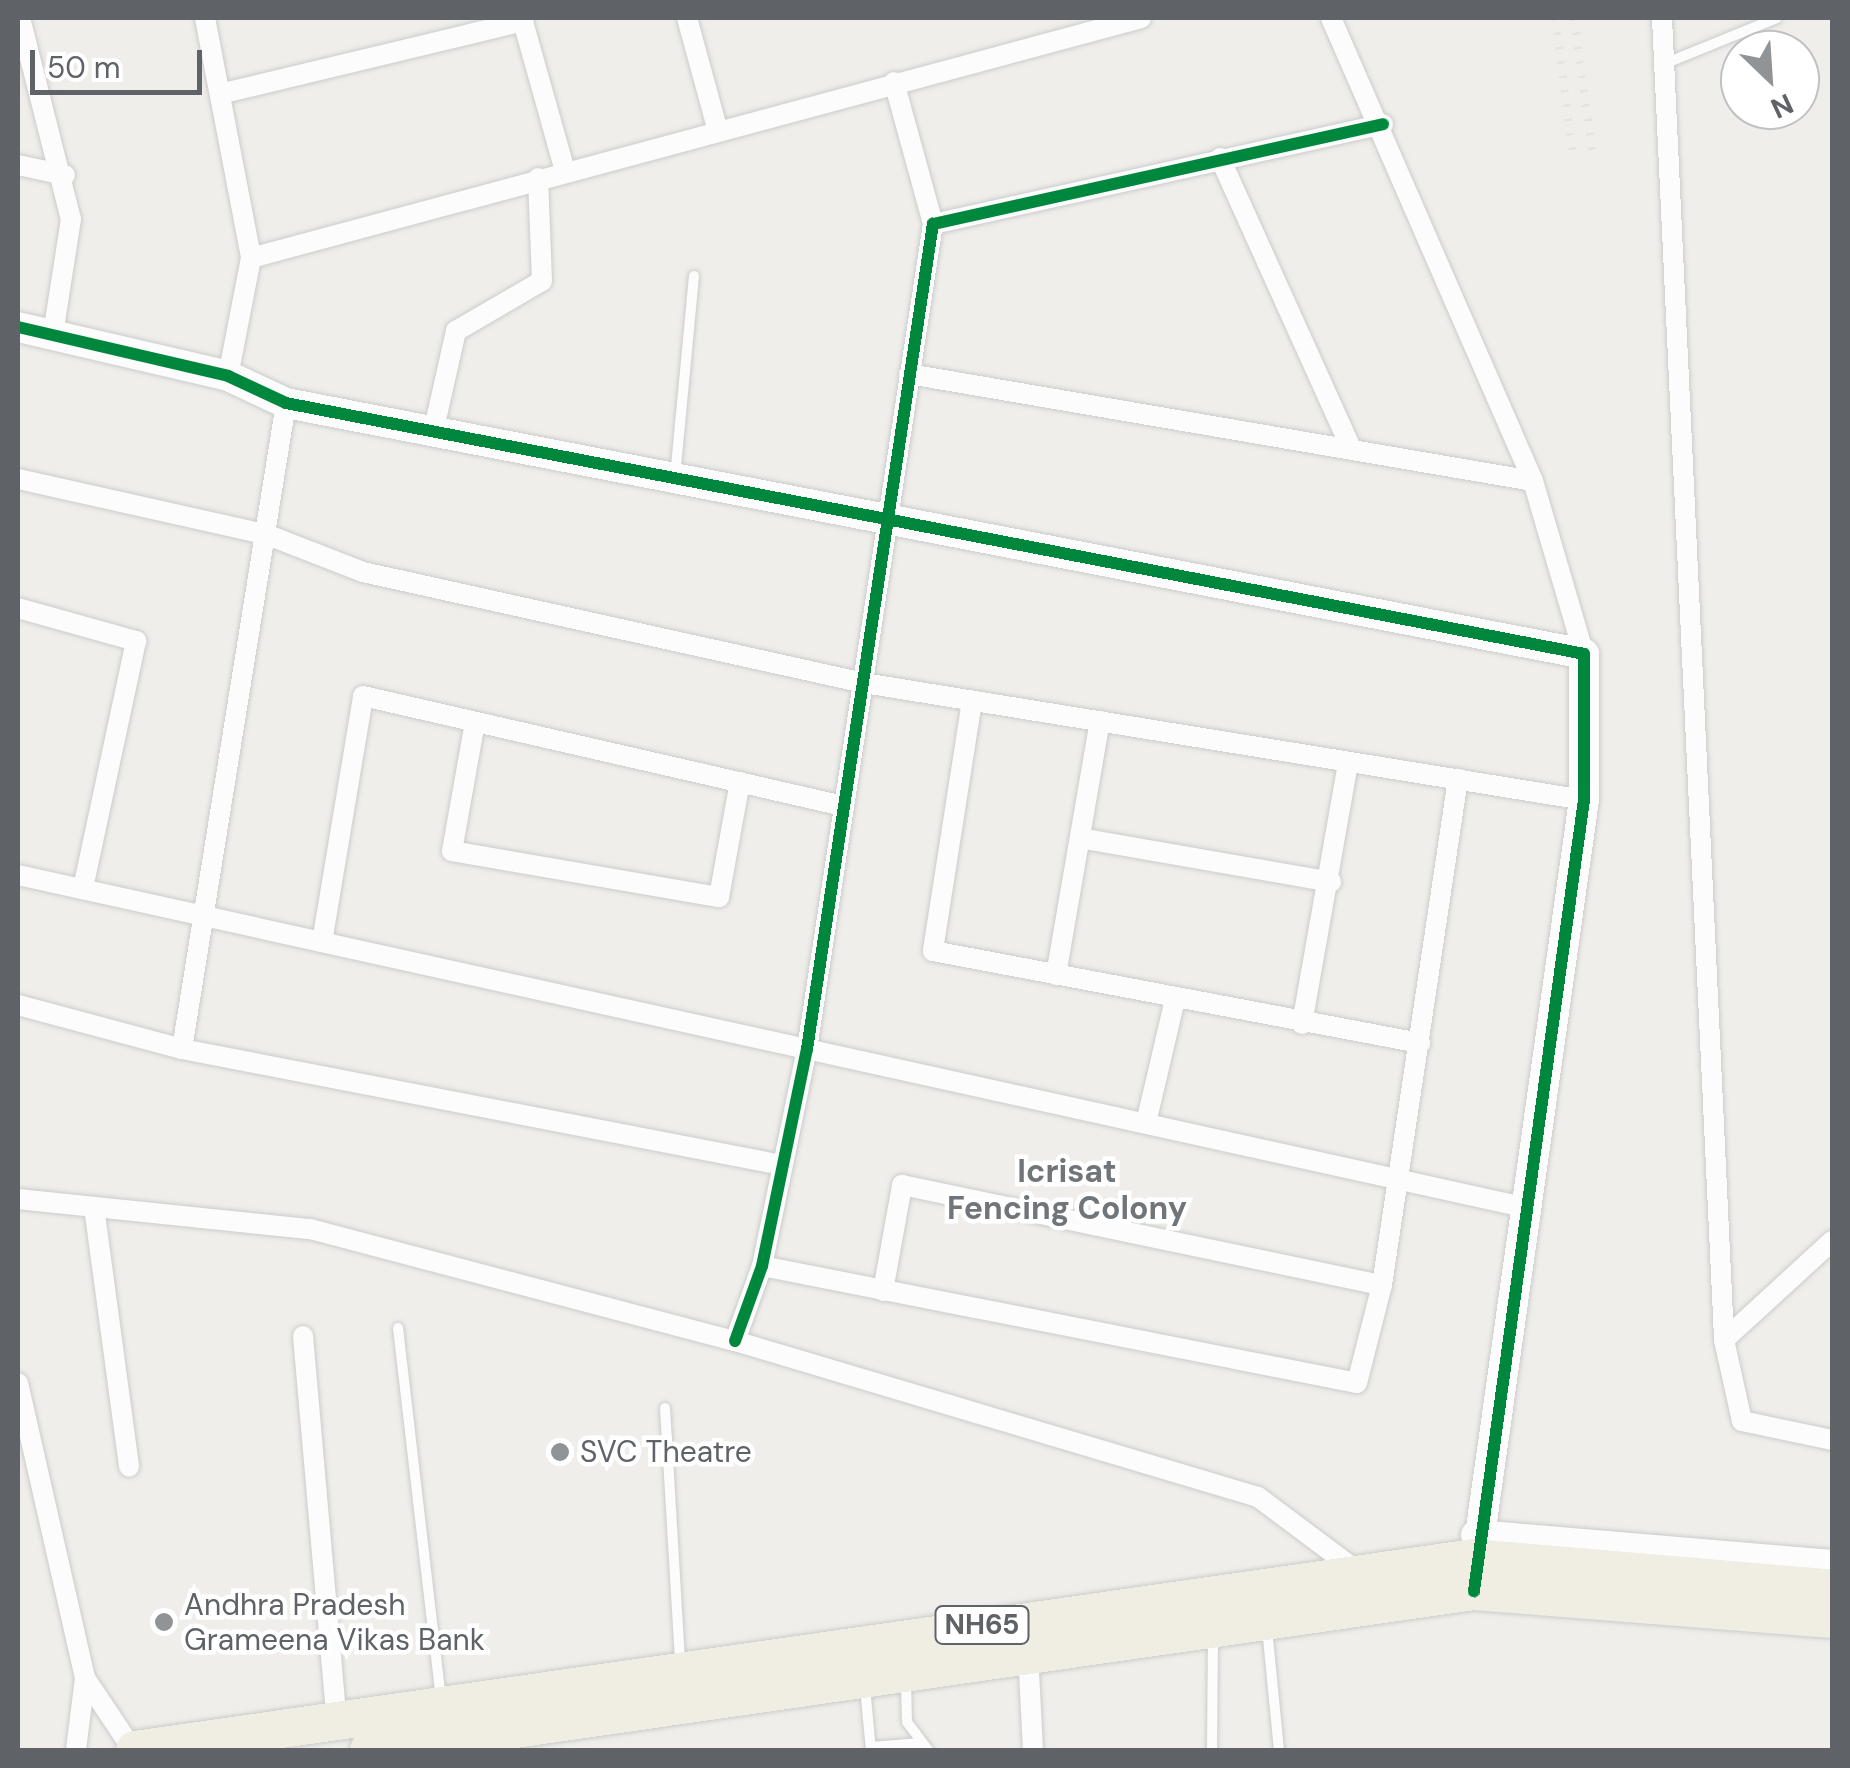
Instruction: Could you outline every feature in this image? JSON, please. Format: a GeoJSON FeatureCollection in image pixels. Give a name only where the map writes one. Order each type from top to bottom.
{"type":"FeatureCollection","features":[{"type":"Feature","properties":{"kind":"highway","name":"NH65"},"geometry":{"type":"LineString","coordinates":[[134,1750],[337,1721],[441,1732],[1356,1571],[1475,1561],[1832,1589]]}},
{"type":"Feature","properties":{"kind":"highway","name":"NH65"},"geometry":{"type":"LineString","coordinates":[[370,1750],[681,1670],[746,1677],[864,1676],[906,1671],[1266,1618],[1475,1561],[1832,1620]]}},
{"type":"Feature","properties":{"kind":"street"},"geometry":{"type":"LineString","coordinates":[[20,18],[65,175],[67,272],[53,334]]}},
{"type":"Feature","properties":{"kind":"street"},"geometry":{"type":"LineString","coordinates":[[205,18],[224,94],[250,258],[228,376]]}},
{"type":"Feature","properties":{"kind":"street"},"geometry":{"type":"LineString","coordinates":[[688,18],[717,128]]}},
{"type":"Feature","properties":{"kind":"street"},"geometry":{"type":"LineString","coordinates":[[250,258],[717,128],[1138,18]]}},
{"type":"Feature","properties":{"kind":"street"},"geometry":{"type":"LineString","coordinates":[[1332,18],[1382,124],[1533,481],[1584,654],[1584,800],[1475,1561],[1832,1564]]}},
{"type":"Feature","properties":{"kind":"street"},"geometry":{"type":"LineString","coordinates":[[1662,18],[1724,1340],[1742,1420],[1832,1440]]}},
{"type":"Feature","properties":{"kind":"street"},"geometry":{"type":"LineString","coordinates":[[224,94],[523,19],[565,171]]}},
{"type":"Feature","properties":{"kind":"street"},"geometry":{"type":"LineString","coordinates":[[736,1341],[762,1266],[807,1048],[864,683],[884,526],[934,224],[894,82]]}},
{"type":"Feature","properties":{"kind":"street"},"geometry":{"type":"LineString","coordinates":[[934,224],[1382,124]]}},
{"type":"Feature","properties":{"kind":"street"},"geometry":{"type":"LineString","coordinates":[[1220,158],[1349,444]]}},
{"type":"Feature","properties":{"kind":"street"},"geometry":{"type":"LineString","coordinates":[[18,165],[65,175]]}},
{"type":"Feature","properties":{"kind":"street"},"geometry":{"type":"LineString","coordinates":[[432,433],[456,331],[542,281],[538,178]]}},
{"type":"Feature","properties":{"kind":"street"},"geometry":{"type":"LineString","coordinates":[[18,327],[228,376],[286,403],[884,526],[1584,654]]}},
{"type":"Feature","properties":{"kind":"street"},"geometry":{"type":"LineString","coordinates":[[909,374],[1349,444],[1533,481]]}},
{"type":"Feature","properties":{"kind":"street"},"geometry":{"type":"LineString","coordinates":[[182,1049],[268,534],[286,403]]}},
{"type":"Feature","properties":{"kind":"street"},"geometry":{"type":"LineString","coordinates":[[18,479],[268,534],[363,572],[864,683],[1584,800]]}},
{"type":"Feature","properties":{"kind":"street"},"geometry":{"type":"LineString","coordinates":[[18,608],[136,641],[84,889]]}},
{"type":"Feature","properties":{"kind":"street"},"geometry":{"type":"LineString","coordinates":[[322,942],[363,696],[844,806]]}},
{"type":"Feature","properties":{"kind":"street"},"geometry":{"type":"LineString","coordinates":[[972,701],[933,951],[1302,1024],[1420,1043]]}},
{"type":"Feature","properties":{"kind":"street"},"geometry":{"type":"LineString","coordinates":[[1056,974],[1100,721]]}},
{"type":"Feature","properties":{"kind":"street"},"geometry":{"type":"LineString","coordinates":[[475,722],[452,851],[719,897],[740,782]]}},
{"type":"Feature","properties":{"kind":"street"},"geometry":{"type":"LineString","coordinates":[[1302,1024],[1331,882],[1348,762]]}},
{"type":"Feature","properties":{"kind":"street"},"geometry":{"type":"LineString","coordinates":[[762,1266],[1357,1384],[1382,1285],[1400,1180],[1458,779]]}},
{"type":"Feature","properties":{"kind":"street"},"geometry":{"type":"LineString","coordinates":[[1080,838],[1331,882]]}},
{"type":"Feature","properties":{"kind":"street"},"geometry":{"type":"LineString","coordinates":[[18,875],[1528,1208]]}},
{"type":"Feature","properties":{"kind":"street"},"geometry":{"type":"LineString","coordinates":[[1146,1124],[1175,999]]}},
{"type":"Feature","properties":{"kind":"street"},"geometry":{"type":"LineString","coordinates":[[18,1005],[182,1049],[782,1165]]}},
{"type":"Feature","properties":{"kind":"street"},"geometry":{"type":"LineString","coordinates":[[883,1291],[902,1185],[1382,1285]]}},
{"type":"Feature","properties":{"kind":"street"},"geometry":{"type":"LineString","coordinates":[[18,1199],[310,1229],[736,1341],[1258,1497],[1356,1571]]}},
{"type":"Feature","properties":{"kind":"street"},"geometry":{"type":"LineString","coordinates":[[94,1207],[129,1466]]}},
{"type":"Feature","properties":{"kind":"street"},"geometry":{"type":"LineString","coordinates":[[1724,1340],[1832,1241]]}},
{"type":"Feature","properties":{"kind":"street"},"geometry":{"type":"LineString","coordinates":[[303,1336],[337,1721]]}},
{"type":"Feature","properties":{"kind":"street"},"geometry":{"type":"LineString","coordinates":[[18,1383],[85,1678],[76,1750]]}},
{"type":"Feature","properties":{"kind":"street"},"geometry":{"type":"LineString","coordinates":[[1028,1652],[1032,1750]]}},
{"type":"Feature","properties":{"kind":"street"},"geometry":{"type":"LineString","coordinates":[[85,1678],[134,1750]]}},
{"type":"Feature","properties":{"kind":"lane"},"geometry":{"type":"LineString","coordinates":[[1663,65],[1777,18]]}},
{"type":"Feature","properties":{"kind":"lane"},"geometry":{"type":"LineString","coordinates":[[674,482],[694,276]]}},
{"type":"Feature","properties":{"kind":"lane"},"geometry":{"type":"LineString","coordinates":[[398,1328],[441,1732]]}},
{"type":"Feature","properties":{"kind":"lane"},"geometry":{"type":"LineString","coordinates":[[665,1408],[681,1670]]}},
{"type":"Feature","properties":{"kind":"lane"},"geometry":{"type":"LineString","coordinates":[[1266,1618],[1279,1750]]}},
{"type":"Feature","properties":{"kind":"lane"},"geometry":{"type":"LineString","coordinates":[[1212,1625],[1212,1750]]}},
{"type":"Feature","properties":{"kind":"lane"},"geometry":{"type":"LineString","coordinates":[[906,1671],[907,1722],[924,1747]]}},
{"type":"Feature","properties":{"kind":"lane"},"geometry":{"type":"LineString","coordinates":[[864,1676],[871,1749],[924,1747]]}},
{"type":"Feature","properties":{"kind":"railway"},"geometry":{"type":"LineString","coordinates":[[1555,18],[1574,162]]}},
{"type":"Feature","properties":{"kind":"railway"},"geometry":{"type":"LineString","coordinates":[[1574,18],[1593,158]]}},
{"type":"Feature","properties":{"kind":"cycle path"},"geometry":{"type":"LineString","coordinates":[[735,1341],[762,1266],[807,1049],[933,224],[1383,124]]}},
{"type":"Feature","properties":{"kind":"cycle path"},"geometry":{"type":"LineString","coordinates":[[18,327],[228,376],[286,403],[1584,654],[1584,800],[1474,1591]]}},
{"type":"Feature","properties":{"kind":"place","name":"SVC Theatre"},"geometry":{"type":"Point","coordinates":[560,1452]}},
{"type":"Feature","properties":{"kind":"place","name":"Andhra Pradesh Grameena Vikas Bank"},"geometry":{"type":"Point","coordinates":[164,1622]}},
{"type":"Feature","properties":{"kind":"district","name":"Icrisat Fencing Colony"},"geometry":{"type":"Point","coordinates":[1067,1190]}}]}
